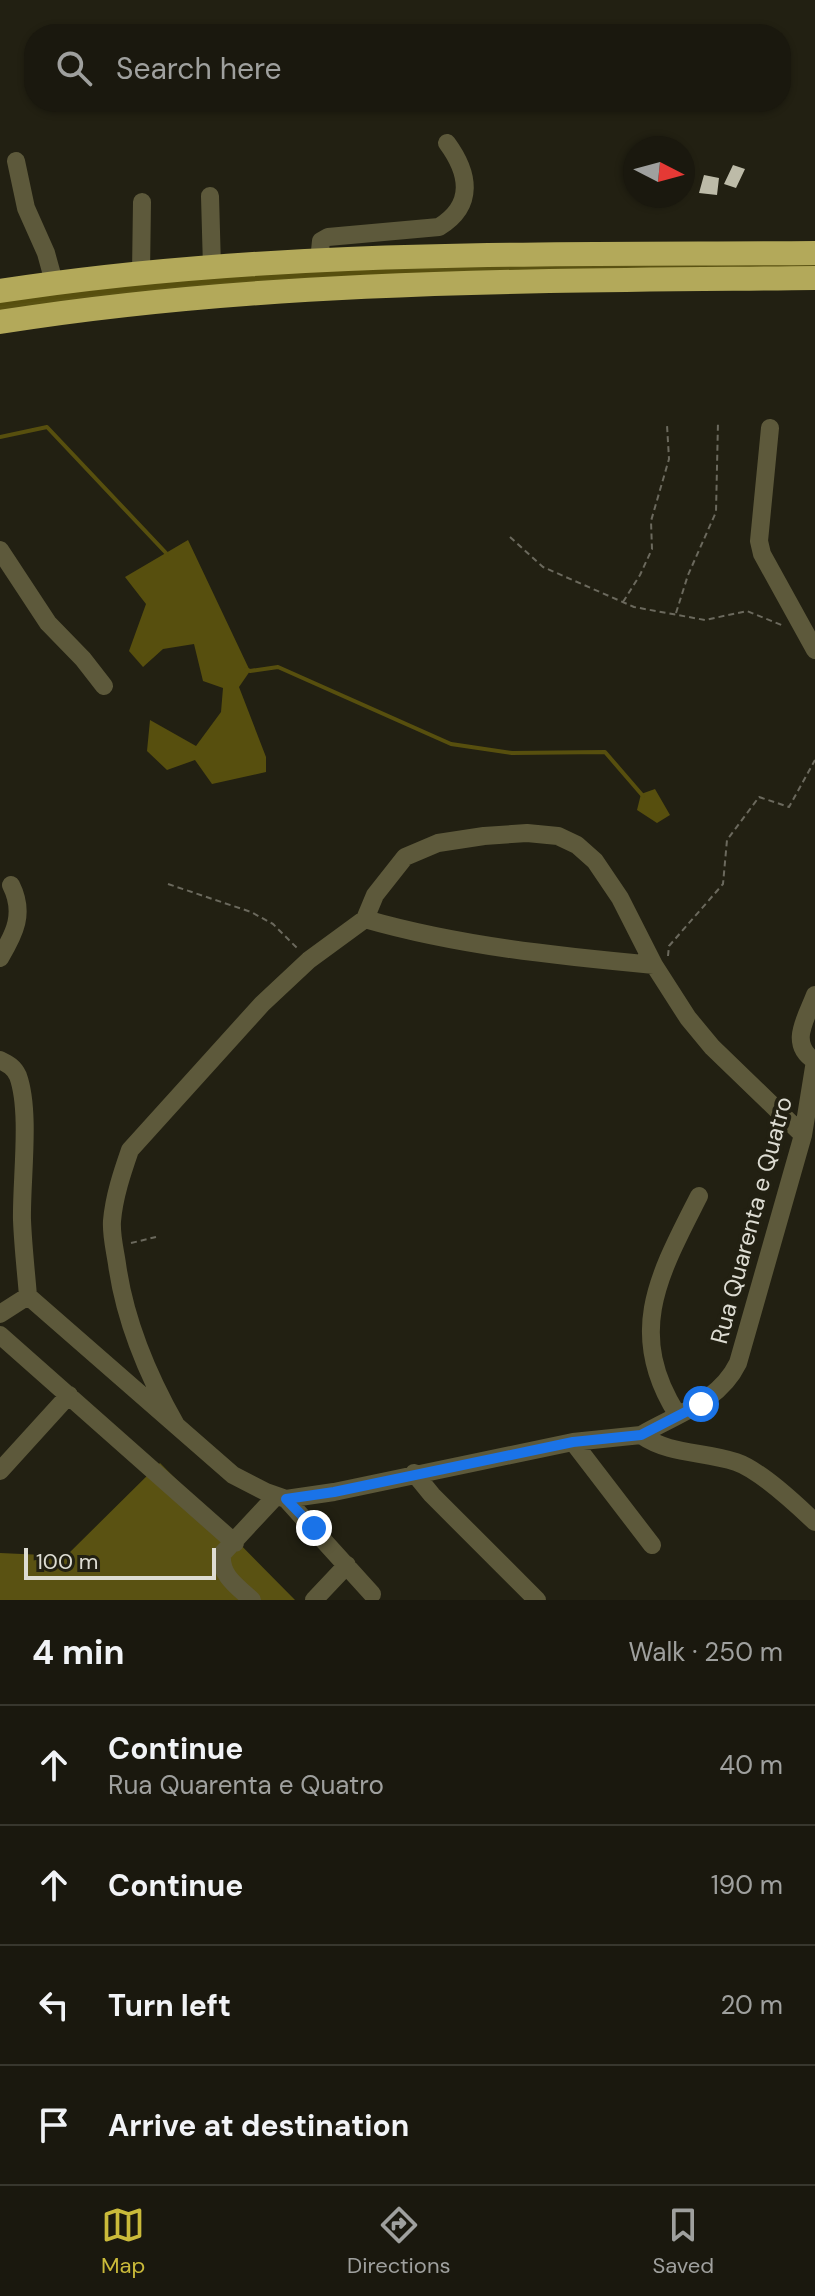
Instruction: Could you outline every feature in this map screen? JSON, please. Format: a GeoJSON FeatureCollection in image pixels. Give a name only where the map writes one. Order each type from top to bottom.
{"type":"FeatureCollection","features":[{"type":"Feature","properties":{"kind":"highway"},"geometry":{"type":"LineString","coordinates":[[702,254],[815,246]]}},
{"type":"Feature","properties":{"kind":"highway"},"geometry":{"type":"LineString","coordinates":[[0,291],[141,273],[413,256],[815,253]]}},
{"type":"Feature","properties":{"kind":"highway"},"geometry":{"type":"LineString","coordinates":[[0,322],[222,294],[499,282],[815,278]]}},
{"type":"Feature","properties":{"kind":"street"},"geometry":{"type":"LineString","coordinates":[[319,261],[321,241],[328,237],[439,227],[449,221],[463,201],[465,188],[459,160],[447,143]]}},
{"type":"Feature","properties":{"kind":"street"},"geometry":{"type":"LineString","coordinates":[[16,161],[26,208],[46,253],[54,282]]}},
{"type":"Feature","properties":{"kind":"street"},"geometry":{"type":"LineString","coordinates":[[210,196],[212,267]]}},
{"type":"Feature","properties":{"kind":"street"},"geometry":{"type":"LineString","coordinates":[[141,273],[142,202]]}},
{"type":"Feature","properties":{"kind":"street"},"geometry":{"type":"LineString","coordinates":[[770,428],[759,541],[762,554],[810,642]]}},
{"type":"Feature","properties":{"kind":"street"},"geometry":{"type":"LineString","coordinates":[[0,550],[48,623],[104,686]]}},
{"type":"Feature","properties":{"kind":"street"},"geometry":{"type":"LineString","coordinates":[[176,1425],[151,1381],[128,1321],[114,1246],[112,1223],[120,1176],[130,1150],[262,1004],[309,960],[365,919],[375,895],[405,857],[438,843],[527,833],[558,836],[577,845],[595,861],[620,898],[688,1018],[712,1047],[803,1135]]}},
{"type":"Feature","properties":{"kind":"street"},"geometry":{"type":"LineString","coordinates":[[0,958],[12,937],[20,913],[11,885]]}},
{"type":"Feature","properties":{"kind":"street"},"geometry":{"type":"LineString","coordinates":[[365,919],[402,930],[506,949],[660,972]]}},
{"type":"Feature","properties":{"kind":"street","name":"Rua Quarenta e Quatro"},"geometry":{"type":"LineString","coordinates":[[641,1435],[716,1394],[730,1380],[738,1363],[803,1135],[811,1059],[800,1039],[815,995]]}},
{"type":"Feature","properties":{"kind":"street"},"geometry":{"type":"LineString","coordinates":[[0,1060],[17,1074],[21,1092],[24,1147],[22,1219],[28,1296],[233,1475],[281,1498],[372,1594]]}},
{"type":"Feature","properties":{"kind":"street"},"geometry":{"type":"LineString","coordinates":[[677,1414],[662,1391],[651,1356],[652,1317],[662,1269],[699,1196]]}},
{"type":"Feature","properties":{"kind":"street"},"geometry":{"type":"LineString","coordinates":[[0,1314],[28,1296]]}},
{"type":"Feature","properties":{"kind":"street"},"geometry":{"type":"LineString","coordinates":[[0,1335],[235,1543]]}},
{"type":"Feature","properties":{"kind":"street"},"geometry":{"type":"LineString","coordinates":[[1,1469],[69,1395]]}},
{"type":"Feature","properties":{"kind":"street"},"geometry":{"type":"LineString","coordinates":[[252,1600],[225,1575],[221,1566],[222,1554],[281,1498],[334,1492],[573,1442],[641,1435],[655,1445],[740,1463],[788,1497],[815,1522]]}},
{"type":"Feature","properties":{"kind":"street"},"geometry":{"type":"LineString","coordinates":[[573,1442],[652,1545]]}},
{"type":"Feature","properties":{"kind":"street"},"geometry":{"type":"LineString","coordinates":[[414,1473],[537,1600]]}},
{"type":"Feature","properties":{"kind":"street"},"geometry":{"type":"LineString","coordinates":[[314,1600],[347,1565]]}},
{"type":"Feature","properties":{"kind":"path"},"geometry":{"type":"LineString","coordinates":[[675,614],[688,575],[716,512],[718,422]]}},
{"type":"Feature","properties":{"kind":"path"},"geometry":{"type":"LineString","coordinates":[[623,602],[652,549],[651,521],[669,459],[667,425]]}},
{"type":"Feature","properties":{"kind":"path"},"geometry":{"type":"LineString","coordinates":[[510,537],[543,567],[634,607],[705,620],[747,611],[810,642]]}},
{"type":"Feature","properties":{"kind":"path"},"geometry":{"type":"LineString","coordinates":[[660,972],[669,946],[723,884],[727,840],[759,797],[789,807],[815,760]]}},
{"type":"Feature","properties":{"kind":"path"},"geometry":{"type":"LineString","coordinates":[[168,884],[251,912],[273,924],[309,960]]}},
{"type":"Feature","properties":{"kind":"path"},"geometry":{"type":"LineString","coordinates":[[114,1246],[156,1237]]}},
{"type":"Feature","properties":{"kind":"shaded area"},"geometry":{"type":"Polygon","coordinates":[[[815,263],[815,274],[0,311],[0,298],[161,278],[454,266],[815,263]]]}},
{"type":"Feature","properties":{"kind":"shaded area"},"geometry":{"type":"Polygon","coordinates":[[[188,540],[250,671],[239,687],[266,757],[266,772],[212,784],[195,760],[167,770],[147,751],[150,720],[196,746],[221,712],[223,688],[203,681],[194,644],[163,649],[143,667],[129,651],[146,604],[125,577],[188,540]]]}},
{"type":"Feature","properties":{"kind":"shaded area"},"geometry":{"type":"Polygon","coordinates":[[[655,789],[670,815],[657,823],[637,810],[641,794],[655,789]]]}},
{"type":"Feature","properties":{"kind":"shaded area"},"geometry":{"type":"Polygon","coordinates":[[[160,1463],[295,1600],[0,1600],[0,1553],[66,1556],[160,1463]]]}},
{"type":"Feature","properties":{"kind":"building"},"geometry":{"type":"Polygon","coordinates":[[[733,165],[745,169],[736,188],[724,184],[733,165]]]}},
{"type":"Feature","properties":{"kind":"building"},"geometry":{"type":"Polygon","coordinates":[[[704,175],[719,178],[717,195],[699,193],[704,175]]]}},
{"type":"Feature","properties":{"kind":"waterway"},"geometry":{"type":"LineString","coordinates":[[0,304],[213,281],[320,274],[428,272]]}},
{"type":"Feature","properties":{"kind":"waterway"},"geometry":{"type":"LineString","coordinates":[[0,437],[47,427],[167,554]]}},
{"type":"Feature","properties":{"kind":"waterway"},"geometry":{"type":"LineString","coordinates":[[246,669],[278,667],[451,744],[512,753],[605,752],[643,796]]}},
{"type":"Feature","properties":{"kind":"route"},"geometry":{"type":"LineString","coordinates":[[314,1528],[286,1499],[334,1492],[573,1442],[641,1435],[701,1404]]}}]}
